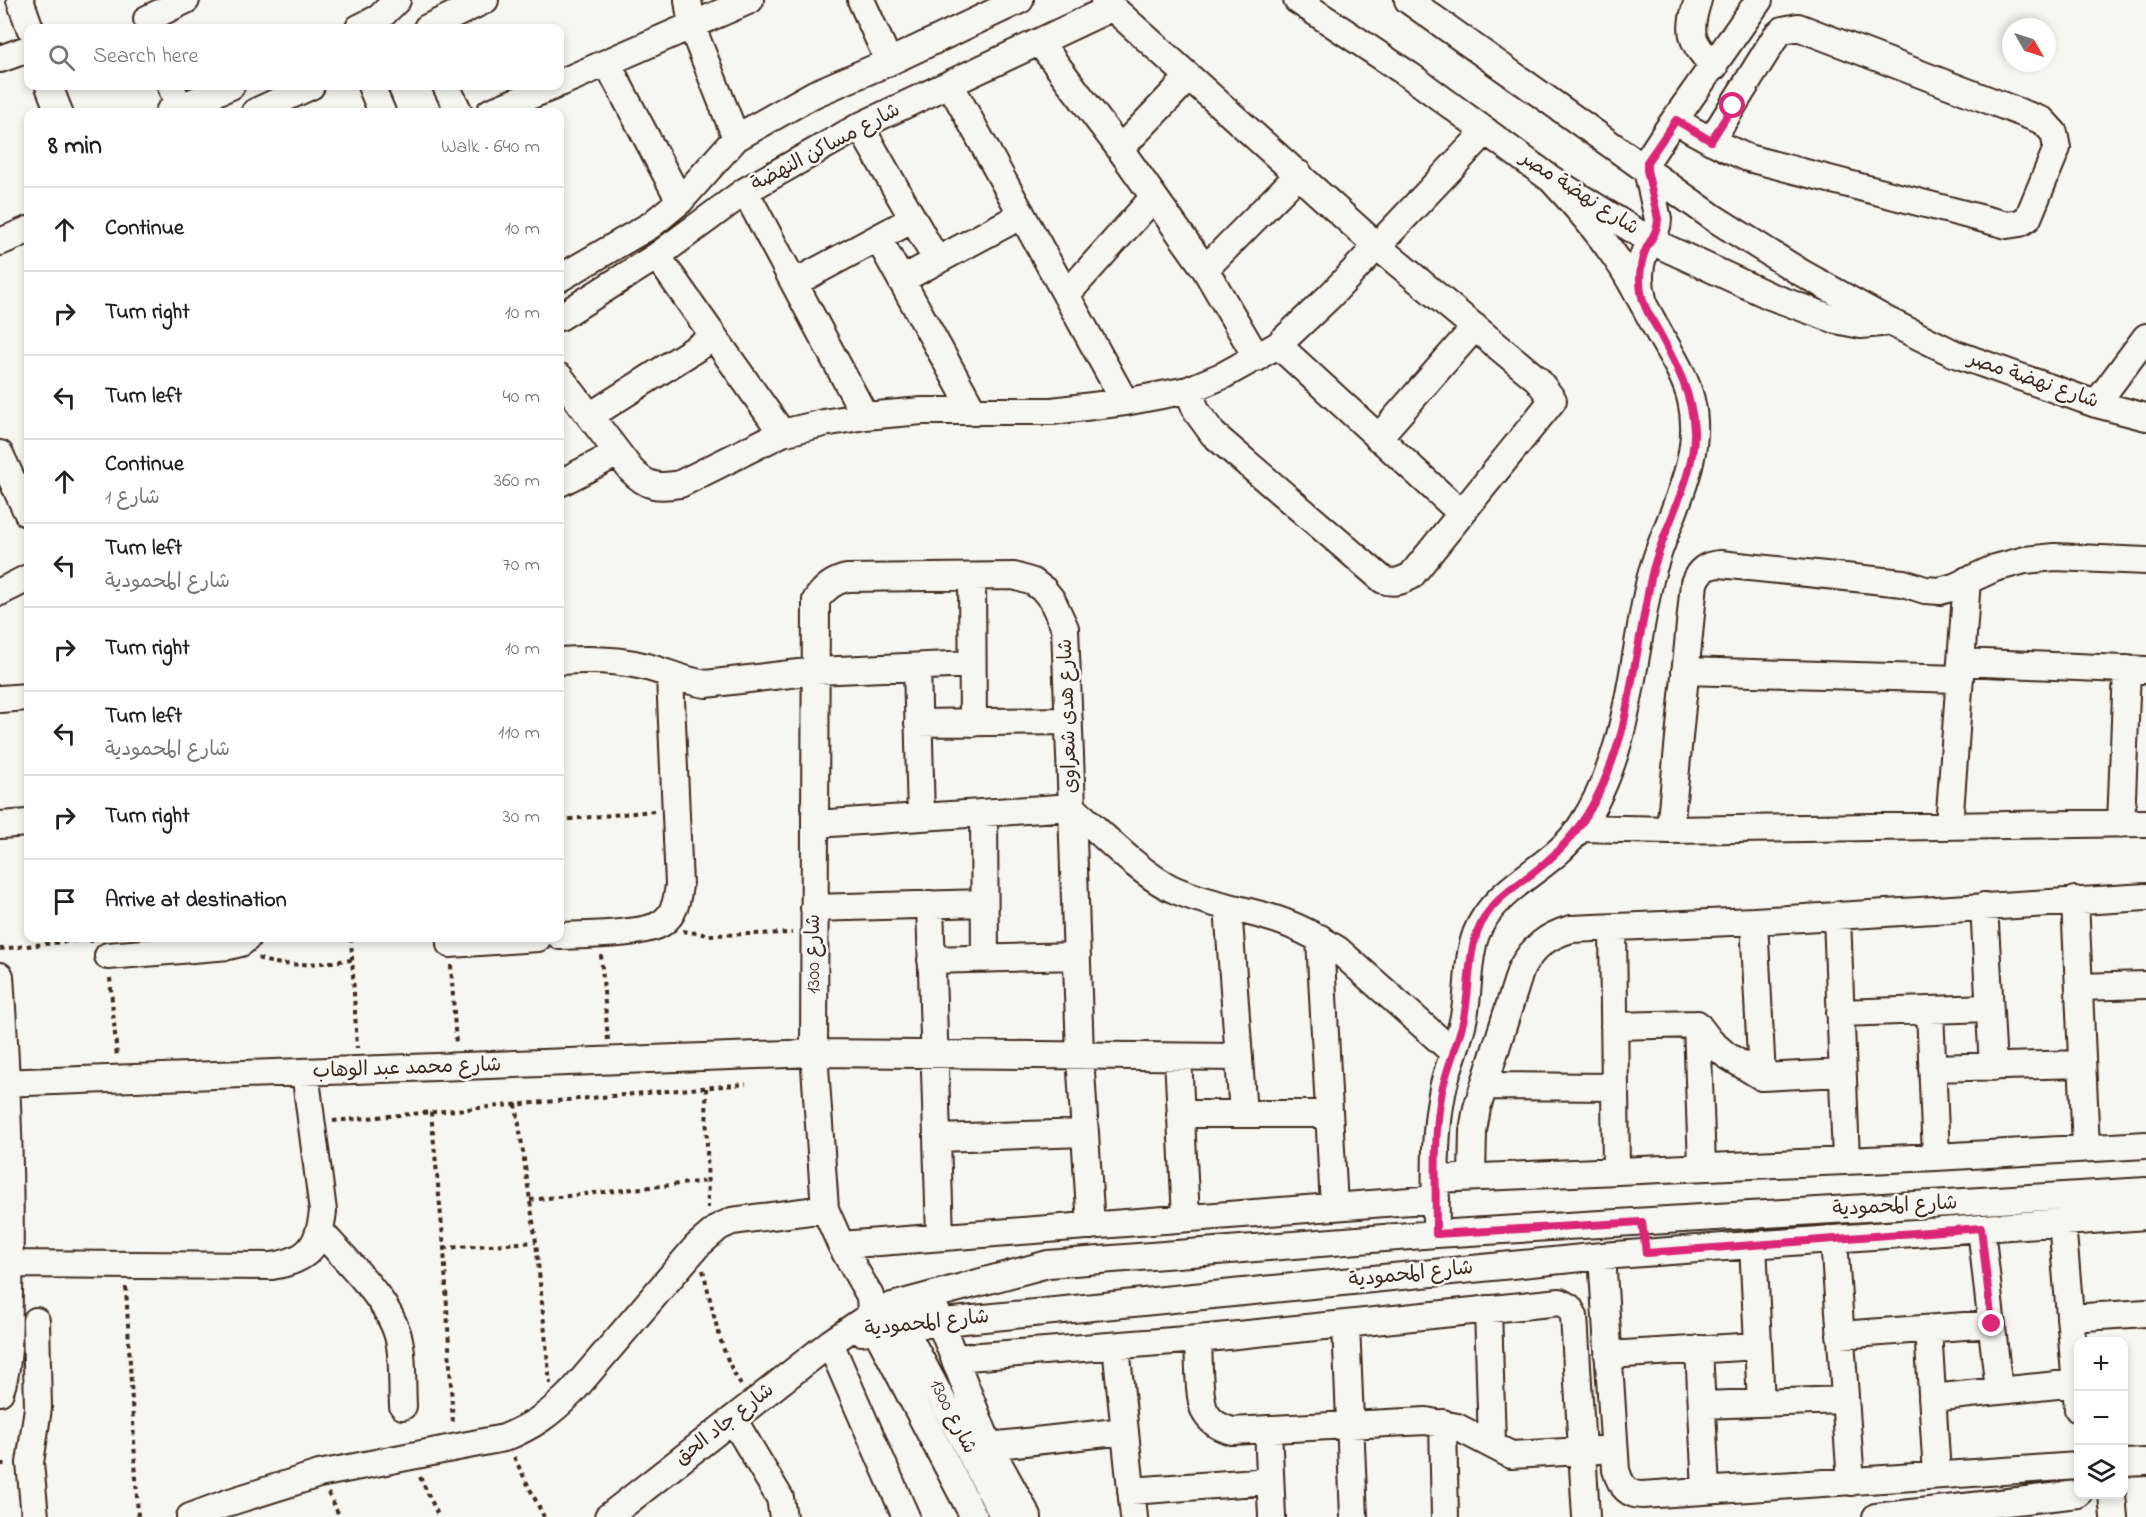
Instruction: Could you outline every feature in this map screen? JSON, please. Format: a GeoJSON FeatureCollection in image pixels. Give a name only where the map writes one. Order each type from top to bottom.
{"type":"FeatureCollection","features":[{"type":"Feature","properties":{"kind":"street"},"geometry":{"type":"LineString","coordinates":[[20,0],[29,24]]}},
{"type":"Feature","properties":{"kind":"street"},"geometry":{"type":"LineString","coordinates":[[145,16],[186,0]]}},
{"type":"Feature","properties":{"kind":"street"},"geometry":{"type":"LineString","coordinates":[[367,24],[379,18],[397,0]]}},
{"type":"Feature","properties":{"kind":"street"},"geometry":{"type":"LineString","coordinates":[[435,24],[485,0]]}},
{"type":"Feature","properties":{"kind":"street"},"geometry":{"type":"LineString","coordinates":[[688,0],[692,27],[736,138]]}},
{"type":"Feature","properties":{"kind":"street"},"geometry":{"type":"LineString","coordinates":[[564,81],[750,0]]}},
{"type":"Feature","properties":{"kind":"street"},"geometry":{"type":"LineString","coordinates":[[861,0],[889,62]]}},
{"type":"Feature","properties":{"kind":"street"},"geometry":{"type":"LineString","coordinates":[[564,276],[651,225],[680,201],[736,138],[814,94],[889,62],[1020,0]]}},
{"type":"Feature","properties":{"kind":"street","name":"شارع نهضة مصر"},"geometry":{"type":"LineString","coordinates":[[1297,0],[1412,77],[1551,179],[1651,241],[1770,296],[1836,320],[1861,325],[1890,322]]}},
{"type":"Feature","properties":{"kind":"street","name":"شارع نهضة مصر"},"geometry":{"type":"LineString","coordinates":[[1408,0],[1761,249],[1890,322],[1953,353],[2096,404],[2146,417]]}},
{"type":"Feature","properties":{"kind":"street"},"geometry":{"type":"LineString","coordinates":[[1698,0],[1692,29],[1695,46],[1714,67]]}},
{"type":"Feature","properties":{"kind":"street"},"geometry":{"type":"LineString","coordinates":[[1644,306],[1640,275],[1645,251],[1658,226],[1647,170],[1649,158],[1759,0]]}},
{"type":"Feature","properties":{"kind":"street"},"geometry":{"type":"LineString","coordinates":[[1107,4],[1377,246],[1537,379],[1553,400],[1411,576],[1391,583],[1383,580],[1213,434],[1197,412],[1188,390]]}},
{"type":"Feature","properties":{"kind":"street","name":"شارع مساكن النهضة"},"geometry":{"type":"LineString","coordinates":[[564,314],[657,256],[745,191],[860,126],[1040,43],[1107,4]]}},
{"type":"Feature","properties":{"kind":"street"},"geometry":{"type":"LineString","coordinates":[[1676,120],[1711,141],[1748,158],[2007,225],[2020,223],[2028,218],[2057,148],[2054,133],[2043,121],[1798,27],[1783,30],[1776,36],[1711,141]]}},
{"type":"Feature","properties":{"kind":"street"},"geometry":{"type":"LineString","coordinates":[[1040,43],[1120,149],[1205,269],[1268,351],[1378,438],[1461,513]]}},
{"type":"Feature","properties":{"kind":"street"},"geometry":{"type":"LineString","coordinates":[[0,59],[24,50]]}},
{"type":"Feature","properties":{"kind":"street"},"geometry":{"type":"LineString","coordinates":[[607,63],[680,201]]}},
{"type":"Feature","properties":{"kind":"street"},"geometry":{"type":"LineString","coordinates":[[1120,149],[1188,78]]}},
{"type":"Feature","properties":{"kind":"street"},"geometry":{"type":"LineString","coordinates":[[950,84],[1125,402]]}},
{"type":"Feature","properties":{"kind":"street"},"geometry":{"type":"LineString","coordinates":[[51,90],[58,108]]}},
{"type":"Feature","properties":{"kind":"street"},"geometry":{"type":"LineString","coordinates":[[173,102],[216,90]]}},
{"type":"Feature","properties":{"kind":"street"},"geometry":{"type":"LineString","coordinates":[[264,108],[302,90]]}},
{"type":"Feature","properties":{"kind":"street"},"geometry":{"type":"LineString","coordinates":[[373,90],[380,108]]}},
{"type":"Feature","properties":{"kind":"street"},"geometry":{"type":"LineString","coordinates":[[448,90],[457,108]]}},
{"type":"Feature","properties":{"kind":"street"},"geometry":{"type":"LineString","coordinates":[[500,108],[544,90]]}},
{"type":"Feature","properties":{"kind":"street"},"geometry":{"type":"LineString","coordinates":[[860,126],[937,261]]}},
{"type":"Feature","properties":{"kind":"street"},"geometry":{"type":"LineString","coordinates":[[564,382],[639,479],[662,487],[680,484],[782,433],[865,416],[922,411],[1052,411],[1125,402],[1188,390],[1224,375],[1268,351],[1329,297],[1486,131]]}},
{"type":"Feature","properties":{"kind":"street"},"geometry":{"type":"LineString","coordinates":[[1205,269],[1299,174]]}},
{"type":"Feature","properties":{"kind":"street"},"geometry":{"type":"LineString","coordinates":[[1436,1234],[1439,1115],[1446,1072],[1463,1023],[1468,993],[1469,962],[1477,933],[1492,907],[1560,850],[1580,828],[1611,765],[1622,732],[1650,583],[1690,465],[1694,433],[1691,400],[1680,370],[1625,271],[1578,208],[1551,179]]}},
{"type":"Feature","properties":{"kind":"street"},"geometry":{"type":"LineString","coordinates":[[745,191],[865,416]]}},
{"type":"Feature","properties":{"kind":"street"},"geometry":{"type":"LineString","coordinates":[[1066,295],[1154,197]]}},
{"type":"Feature","properties":{"kind":"street"},"geometry":{"type":"LineString","coordinates":[[901,280],[1022,215]]}},
{"type":"Feature","properties":{"kind":"street"},"geometry":{"type":"LineString","coordinates":[[794,283],[913,219]]}},
{"type":"Feature","properties":{"kind":"street"},"geometry":{"type":"LineString","coordinates":[[0,242],[24,232]]}},
{"type":"Feature","properties":{"kind":"street"},"geometry":{"type":"LineString","coordinates":[[878,238],[974,412]]}},
{"type":"Feature","properties":{"kind":"street"},"geometry":{"type":"LineString","coordinates":[[657,256],[782,433]]}},
{"type":"Feature","properties":{"kind":"street"},"geometry":{"type":"LineString","coordinates":[[1378,438],[1475,327]]}},
{"type":"Feature","properties":{"kind":"street"},"geometry":{"type":"LineString","coordinates":[[590,416],[714,337]]}},
{"type":"Feature","properties":{"kind":"street"},"geometry":{"type":"LineString","coordinates":[[2096,404],[2146,337]]}},
{"type":"Feature","properties":{"kind":"street"},"geometry":{"type":"LineString","coordinates":[[564,481],[618,453]]}},
{"type":"Feature","properties":{"kind":"street"},"geometry":{"type":"LineString","coordinates":[[0,454],[24,505]]}},
{"type":"Feature","properties":{"kind":"street"},"geometry":{"type":"LineString","coordinates":[[1670,830],[1694,583],[1703,568],[1711,564],[1904,583],[1925,590],[1940,591],[1995,568],[2025,560],[2055,557],[2146,561]]}},
{"type":"Feature","properties":{"kind":"street","name":"شارع هدى شعراوى"},"geometry":{"type":"LineString","coordinates":[[816,600],[829,585],[847,578],[1014,576],[1033,582],[1052,600],[1065,628],[1072,807],[1153,878],[1175,890],[1228,907],[1270,917],[1320,938],[1338,950],[1453,1052]]}},
{"type":"Feature","properties":{"kind":"street"},"geometry":{"type":"LineString","coordinates":[[972,577],[973,723]]}},
{"type":"Feature","properties":{"kind":"street"},"geometry":{"type":"LineString","coordinates":[[0,592],[24,580]]}},
{"type":"Feature","properties":{"kind":"street"},"geometry":{"type":"LineString","coordinates":[[1949,826],[1967,580]]}},
{"type":"Feature","properties":{"kind":"street","name":"شارع 1300"},"geometry":{"type":"LineString","coordinates":[[816,600],[814,1053],[825,1209],[841,1245],[1004,1517]]}},
{"type":"Feature","properties":{"kind":"street"},"geometry":{"type":"LineString","coordinates":[[564,661],[596,658],[621,661],[687,681],[706,684],[816,671],[972,664]]}},
{"type":"Feature","properties":{"kind":"street"},"geometry":{"type":"LineString","coordinates":[[917,667],[921,817]]}},
{"type":"Feature","properties":{"kind":"street"},"geometry":{"type":"LineString","coordinates":[[1685,671],[2136,669],[2121,824]]}},
{"type":"Feature","properties":{"kind":"street"},"geometry":{"type":"LineString","coordinates":[[564,936],[642,930],[662,923],[676,907],[679,885],[670,676]]}},
{"type":"Feature","properties":{"kind":"street"},"geometry":{"type":"LineString","coordinates":[[0,699],[24,697]]}},
{"type":"Feature","properties":{"kind":"street"},"geometry":{"type":"LineString","coordinates":[[918,723],[1069,721]]}},
{"type":"Feature","properties":{"kind":"street"},"geometry":{"type":"LineString","coordinates":[[815,824],[1072,807],[1080,1056],[1091,1226]]}},
{"type":"Feature","properties":{"kind":"street"},"geometry":{"type":"LineString","coordinates":[[984,813],[985,959]]}},
{"type":"Feature","properties":{"kind":"street"},"geometry":{"type":"LineString","coordinates":[[0,825],[24,823]]}},
{"type":"Feature","properties":{"kind":"street"},"geometry":{"type":"LineString","coordinates":[[1580,828],[1670,830],[2146,823]]}},
{"type":"Feature","properties":{"kind":"street"},"geometry":{"type":"LineString","coordinates":[[1472,1176],[1473,1131],[1477,1108],[1521,969],[1529,954],[1541,942],[1555,934],[1571,929],[1754,921],[2146,897]]}},
{"type":"Feature","properties":{"kind":"street"},"geometry":{"type":"LineString","coordinates":[[2075,900],[2086,1148]]}},
{"type":"Feature","properties":{"kind":"street"},"geometry":{"type":"LineString","coordinates":[[814,908],[984,903]]}},
{"type":"Feature","properties":{"kind":"street"},"geometry":{"type":"LineString","coordinates":[[930,904],[940,1237]]}},
{"type":"Feature","properties":{"kind":"street"},"geometry":{"type":"LineString","coordinates":[[1984,906],[1993,1066]]}},
{"type":"Feature","properties":{"kind":"street"},"geometry":{"type":"LineString","coordinates":[[1228,907],[1243,1114]]}},
{"type":"Feature","properties":{"kind":"street"},"geometry":{"type":"LineString","coordinates":[[1837,915],[1845,1161]]}},
{"type":"Feature","properties":{"kind":"street"},"geometry":{"type":"LineString","coordinates":[[1754,921],[1762,1077]]}},
{"type":"Feature","properties":{"kind":"street"},"geometry":{"type":"LineString","coordinates":[[1613,928],[1616,1170]]}},
{"type":"Feature","properties":{"kind":"street"},"geometry":{"type":"LineString","coordinates":[[1320,938],[1334,1207]]}},
{"type":"Feature","properties":{"kind":"street"},"geometry":{"type":"LineString","coordinates":[[108,956],[229,946],[239,942]]}},
{"type":"Feature","properties":{"kind":"street"},"geometry":{"type":"LineString","coordinates":[[450,944],[479,942]]}},
{"type":"Feature","properties":{"kind":"street"},"geometry":{"type":"LineString","coordinates":[[931,960],[1077,956]]}},
{"type":"Feature","properties":{"kind":"street"},"geometry":{"type":"LineString","coordinates":[[0,976],[9,1264],[4,1311],[6,1374],[0,1392]]}},
{"type":"Feature","properties":{"kind":"street"},"geometry":{"type":"LineString","coordinates":[[2079,987],[2146,985]]}},
{"type":"Feature","properties":{"kind":"street"},"geometry":{"type":"LineString","coordinates":[[1840,1013],[1989,1008]]}},
{"type":"Feature","properties":{"kind":"street"},"geometry":{"type":"LineString","coordinates":[[1930,1010],[1936,1156]]}},
{"type":"Feature","properties":{"kind":"street"},"geometry":{"type":"LineString","coordinates":[[1697,1024],[1710,1041],[1726,1055],[1762,1077],[1842,1073]]}},
{"type":"Feature","properties":{"kind":"street"},"geometry":{"type":"LineString","coordinates":[[1614,1026],[1697,1024]]}},
{"type":"Feature","properties":{"kind":"street"},"geometry":{"type":"LineString","coordinates":[[1697,1024],[1702,1166]]}},
{"type":"Feature","properties":{"kind":"street","name":"شارع محمد عبد الوهاب"},"geometry":{"type":"LineString","coordinates":[[4,1082],[814,1053],[1239,1057]]}},
{"type":"Feature","properties":{"kind":"street"},"geometry":{"type":"LineString","coordinates":[[1178,1057],[1186,1218]]}},
{"type":"Feature","properties":{"kind":"street"},"geometry":{"type":"LineString","coordinates":[[1932,1068],[2082,1064]]}},
{"type":"Feature","properties":{"kind":"street"},"geometry":{"type":"LineString","coordinates":[[9,1264],[272,1266],[293,1262],[310,1250],[321,1232],[324,1211],[305,1072]]}},
{"type":"Feature","properties":{"kind":"street"},"geometry":{"type":"LineString","coordinates":[[1484,1086],[1615,1087]]}},
{"type":"Feature","properties":{"kind":"street"},"geometry":{"type":"LineString","coordinates":[[1180,1114],[1329,1114]]}},
{"type":"Feature","properties":{"kind":"street"},"geometry":{"type":"LineString","coordinates":[[936,1138],[1085,1133]]}},
{"type":"Feature","properties":{"kind":"street"},"geometry":{"type":"LineString","coordinates":[[841,1245],[1334,1207],[1436,1189],[1472,1176],[1845,1161],[2146,1145]]}},
{"type":"Feature","properties":{"kind":"street","name":"شارع المحمودية"},"geometry":{"type":"LineString","coordinates":[[837,1338],[883,1315],[930,1296],[1048,1264],[1436,1234],[2146,1191]]}},
{"type":"Feature","properties":{"kind":"street"},"geometry":{"type":"LineString","coordinates":[[190,1517],[234,1509],[319,1474],[504,1438],[530,1427],[553,1412],[572,1392],[703,1241],[719,1227],[732,1221],[825,1209]]}},
{"type":"Feature","properties":{"kind":"street","name":"شارع المحمودية"},"geometry":{"type":"LineString","coordinates":[[883,1315],[940,1322],[1602,1256],[2146,1216]]}},
{"type":"Feature","properties":{"kind":"street"},"geometry":{"type":"LineString","coordinates":[[1642,1222],[1646,1253]]}},
{"type":"Feature","properties":{"kind":"street"},"geometry":{"type":"LineString","coordinates":[[2062,1222],[2074,1361]]}},
{"type":"Feature","properties":{"kind":"street"},"geometry":{"type":"LineString","coordinates":[[1981,1228],[1999,1391]]}},
{"type":"Feature","properties":{"kind":"street"},"geometry":{"type":"LineString","coordinates":[[321,1232],[389,1313],[400,1344],[403,1406]]}},
{"type":"Feature","properties":{"kind":"street"},"geometry":{"type":"LineString","coordinates":[[1834,1240],[1851,1482]]}},
{"type":"Feature","properties":{"kind":"street"},"geometry":{"type":"LineString","coordinates":[[1753,1245],[1761,1403]]}},
{"type":"Feature","properties":{"kind":"street"},"geometry":{"type":"LineString","coordinates":[[1602,1256],[1614,1449],[1619,1482],[1630,1493],[1642,1495],[2074,1466]]}},
{"type":"Feature","properties":{"kind":"street"},"geometry":{"type":"LineString","coordinates":[[930,1296],[989,1446],[1028,1517]]}},
{"type":"Feature","properties":{"kind":"street"},"geometry":{"type":"LineString","coordinates":[[955,1358],[1116,1347],[1564,1303],[1572,1311],[1575,1321],[1586,1517]]}},
{"type":"Feature","properties":{"kind":"street"},"geometry":{"type":"LineString","coordinates":[[1488,1309],[1492,1444]]}},
{"type":"Feature","properties":{"kind":"street"},"geometry":{"type":"LineString","coordinates":[[2070,1318],[2146,1313]]}},
{"type":"Feature","properties":{"kind":"street","name":"شارع 1300"},"geometry":{"type":"LineString","coordinates":[[883,1315],[974,1517]]}},
{"type":"Feature","properties":{"kind":"street"},"geometry":{"type":"LineString","coordinates":[[35,1517],[30,1463],[38,1408],[36,1321]]}},
{"type":"Feature","properties":{"kind":"street"},"geometry":{"type":"LineString","coordinates":[[1346,1324],[1354,1517]]}},
{"type":"Feature","properties":{"kind":"street"},"geometry":{"type":"LineString","coordinates":[[1840,1335],[1992,1324]]}},
{"type":"Feature","properties":{"kind":"street"},"geometry":{"type":"LineString","coordinates":[[1928,1329],[1937,1475]]}},
{"type":"Feature","properties":{"kind":"street"},"geometry":{"type":"LineString","coordinates":[[837,1338],[906,1517]]}},
{"type":"Feature","properties":{"kind":"street","name":"شارع جاد الحق"},"geometry":{"type":"LineString","coordinates":[[623,1512],[743,1411],[837,1338]]}},
{"type":"Feature","properties":{"kind":"street"},"geometry":{"type":"LineString","coordinates":[[1198,1339],[1202,1401],[1205,1412],[1221,1428],[1232,1431],[1426,1421],[1457,1427],[1510,1455],[1614,1449]]}},
{"type":"Feature","properties":{"kind":"street"},"geometry":{"type":"LineString","coordinates":[[1608,1354],[1758,1346]]}},
{"type":"Feature","properties":{"kind":"street"},"geometry":{"type":"LineString","coordinates":[[1116,1347],[1134,1517]]}},
{"type":"Feature","properties":{"kind":"street"},"geometry":{"type":"LineString","coordinates":[[1699,1349],[1706,1490]]}},
{"type":"Feature","properties":{"kind":"street"},"geometry":{"type":"LineString","coordinates":[[1932,1398],[2074,1383]]}},
{"type":"Feature","properties":{"kind":"street"},"geometry":{"type":"LineString","coordinates":[[1702,1405],[1845,1400]]}},
{"type":"Feature","properties":{"kind":"street"},"geometry":{"type":"LineString","coordinates":[[743,1411],[780,1498],[783,1517]]}},
{"type":"Feature","properties":{"kind":"street"},"geometry":{"type":"LineString","coordinates":[[1443,1423],[1445,1517]]}},
{"type":"Feature","properties":{"kind":"street"},"geometry":{"type":"LineString","coordinates":[[1268,1429],[1272,1517]]}},
{"type":"Feature","properties":{"kind":"street"},"geometry":{"type":"LineString","coordinates":[[989,1446],[1125,1431]]}},
{"type":"Feature","properties":{"kind":"street"},"geometry":{"type":"LineString","coordinates":[[2128,1463],[2146,1462]]}},
{"type":"Feature","properties":{"kind":"street"},"geometry":{"type":"LineString","coordinates":[[1131,1491],[1270,1481]]}},
{"type":"Feature","properties":{"kind":"street"},"geometry":{"type":"LineString","coordinates":[[1876,1517],[2074,1495]]}},
{"type":"Feature","properties":{"kind":"street"},"geometry":{"type":"LineString","coordinates":[[2112,1499],[2114,1517]]}},
{"type":"Feature","properties":{"kind":"path"},"geometry":{"type":"LineString","coordinates":[[564,820],[676,809]]}},
{"type":"Feature","properties":{"kind":"path"},"geometry":{"type":"LineString","coordinates":[[662,923],[677,929],[709,935],[814,933]]}},
{"type":"Feature","properties":{"kind":"path"},"geometry":{"type":"LineString","coordinates":[[600,933],[609,1061]]}},
{"type":"Feature","properties":{"kind":"path"},"geometry":{"type":"LineString","coordinates":[[0,949],[62,942]]}},
{"type":"Feature","properties":{"kind":"path"},"geometry":{"type":"LineString","coordinates":[[95,942],[102,946],[108,956],[119,1078]]}},
{"type":"Feature","properties":{"kind":"path"},"geometry":{"type":"LineString","coordinates":[[245,942],[252,955],[267,962],[284,964],[352,960]]}},
{"type":"Feature","properties":{"kind":"path"},"geometry":{"type":"LineString","coordinates":[[351,942],[358,1070]]}},
{"type":"Feature","properties":{"kind":"path"},"geometry":{"type":"LineString","coordinates":[[450,944],[458,1067]]}},
{"type":"Feature","properties":{"kind":"path"},"geometry":{"type":"LineString","coordinates":[[311,1122],[746,1084]]}},
{"type":"Feature","properties":{"kind":"path"},"geometry":{"type":"LineString","coordinates":[[706,1088],[708,1181],[703,1241],[720,1335],[739,1382],[743,1411]]}},
{"type":"Feature","properties":{"kind":"path"},"geometry":{"type":"LineString","coordinates":[[516,1104],[536,1242],[553,1412]]}},
{"type":"Feature","properties":{"kind":"path"},"geometry":{"type":"LineString","coordinates":[[431,1112],[444,1248],[454,1447]]}},
{"type":"Feature","properties":{"kind":"path"},"geometry":{"type":"LineString","coordinates":[[530,1200],[708,1181]]}},
{"type":"Feature","properties":{"kind":"path"},"geometry":{"type":"LineString","coordinates":[[444,1248],[536,1242]]}},
{"type":"Feature","properties":{"kind":"path"},"geometry":{"type":"LineString","coordinates":[[125,1265],[138,1517]]}},
{"type":"Feature","properties":{"kind":"path"},"geometry":{"type":"LineString","coordinates":[[504,1438],[544,1517]]}},
{"type":"Feature","properties":{"kind":"path"},"geometry":{"type":"LineString","coordinates":[[410,1456],[439,1517]]}},
{"type":"Feature","properties":{"kind":"route"},"geometry":{"type":"LineString","coordinates":[[1733,106],[1711,141],[1676,120],[1647,162],[1658,226],[1645,251],[1640,275],[1641,291],[1644,306],[1680,370],[1691,400],[1694,433],[1690,465],[1653,568],[1622,732],[1597,797],[1580,828],[1539,869],[1515,886],[1492,907],[1477,933],[1469,962],[1468,993],[1463,1023],[1446,1072],[1439,1115],[1436,1234],[1642,1222],[1646,1253],[1981,1228],[1992,1324]]}}]}
